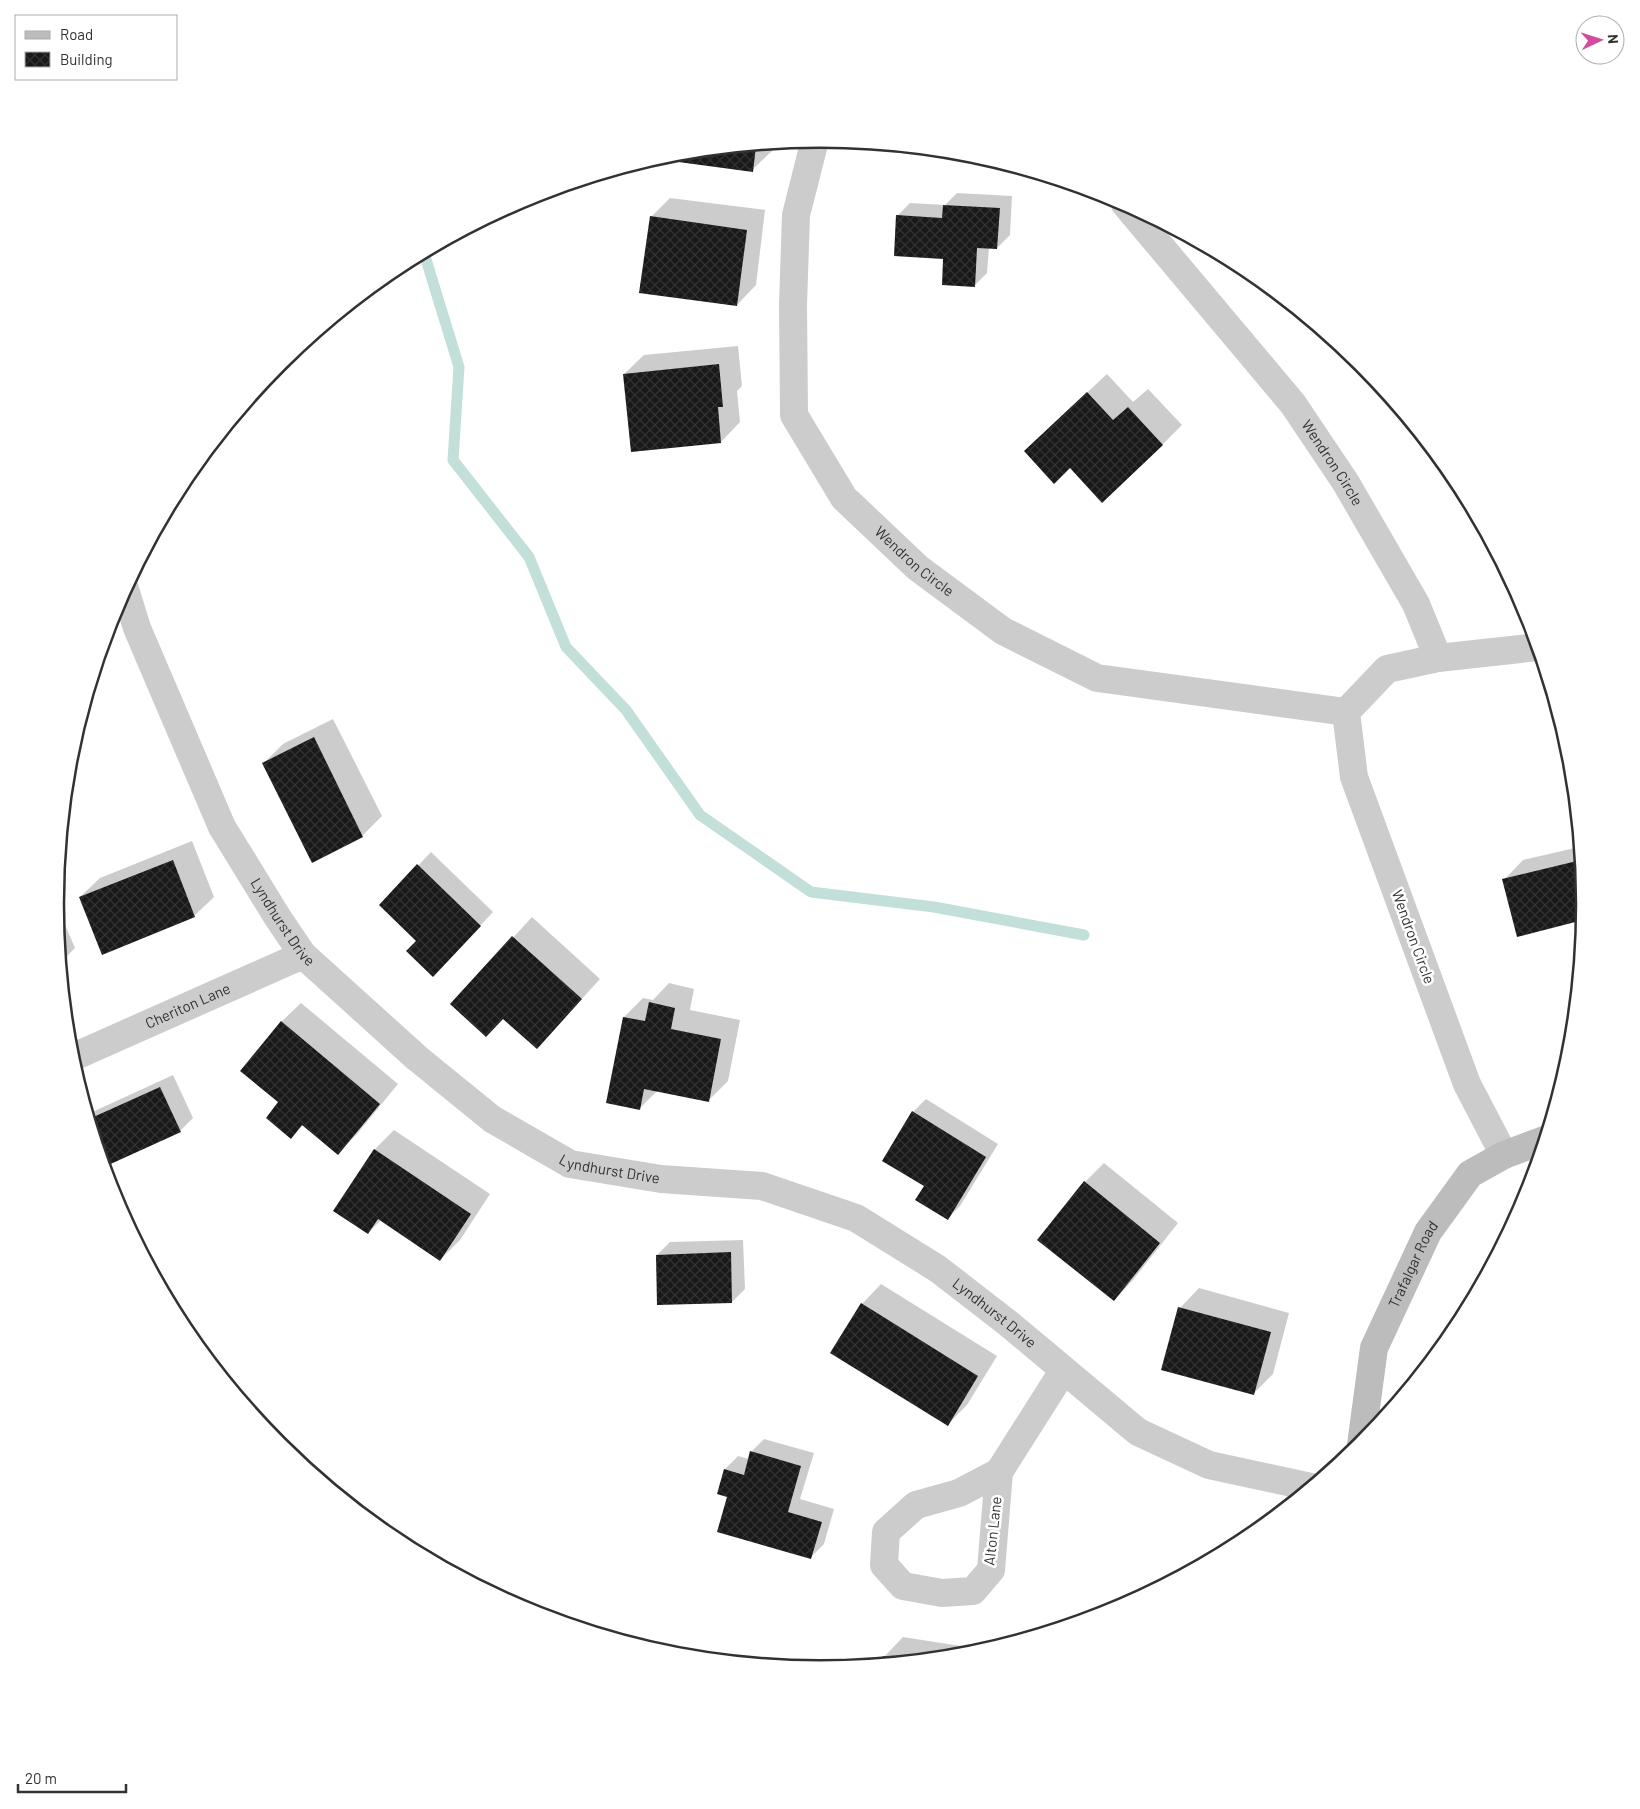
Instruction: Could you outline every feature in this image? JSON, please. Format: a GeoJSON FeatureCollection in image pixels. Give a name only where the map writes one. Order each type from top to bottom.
{"type":"FeatureCollection","features":[{"type":"Feature","properties":{"kind":"street","name":"Wendron Circle"},"geometry":{"type":"LineString","coordinates":[[813,148],[796,215],[793,305],[794,416],[844,498],[918,568],[1003,631],[1097,678],[1346,712],[1354,777],[1467,1084],[1504,1156]]}},
{"type":"Feature","properties":{"kind":"street","name":"Wendron Circle"},"geometry":{"type":"LineString","coordinates":[[1137,218],[1292,404],[1346,483],[1416,604],[1438,658]]}},
{"type":"Feature","properties":{"kind":"street","name":"Lyndhurst Drive"},"geometry":{"type":"LineString","coordinates":[[128,600],[136,628],[222,827],[303,955],[417,1058],[492,1119],[570,1164],[661,1179],[762,1186],[856,1218],[938,1269],[1009,1324],[1138,1432],[1218,1468],[1303,1485]]}},
{"type":"Feature","properties":{"kind":"street"},"geometry":{"type":"LineString","coordinates":[[1346,712],[1387,669],[1438,658],[1531,648]]}},
{"type":"Feature","properties":{"kind":"street","name":"Cheriton Lane"},"geometry":{"type":"LineString","coordinates":[[79,1055],[303,955]]}},
{"type":"Feature","properties":{"kind":"street","name":"Trafalgar Road"},"geometry":{"type":"LineString","coordinates":[[1363,1431],[1374,1348],[1428,1232],[1470,1174],[1504,1156],[1538,1143]]}},
{"type":"Feature","properties":{"kind":"street","name":"Alton Lane"},"geometry":{"type":"LineString","coordinates":[[999,1472],[959,1493],[916,1505],[886,1532],[884,1565],[903,1586],[942,1593],[973,1591],[991,1570],[999,1472],[1063,1371]]}},
{"type":"Feature","properties":{"kind":"building"},"geometry":{"type":"Polygon","coordinates":[[[755,152],[753,172],[678,162],[755,152]]]}},
{"type":"Feature","properties":{"kind":"building"},"geometry":{"type":"Polygon","coordinates":[[[943,205],[1000,208],[997,249],[977,248],[975,287],[942,285],[943,259],[894,256],[896,215],[942,218],[943,205]]]}},
{"type":"Feature","properties":{"kind":"building"},"geometry":{"type":"Polygon","coordinates":[[[650,216],[747,230],[737,306],[639,293],[650,216]]]}},
{"type":"Feature","properties":{"kind":"building"},"geometry":{"type":"Polygon","coordinates":[[[719,364],[723,407],[718,407],[721,443],[631,452],[623,374],[719,364]]]}},
{"type":"Feature","properties":{"kind":"building"},"geometry":{"type":"Polygon","coordinates":[[[1087,392],[1113,420],[1128,407],[1163,445],[1102,503],[1070,468],[1054,484],[1024,451],[1087,392]]]}},
{"type":"Feature","properties":{"kind":"building"},"geometry":{"type":"Polygon","coordinates":[[[314,737],[363,837],[312,863],[262,763],[314,737]]]}},
{"type":"Feature","properties":{"kind":"building"},"geometry":{"type":"Polygon","coordinates":[[[173,860],[195,917],[102,955],[79,897],[173,860]]]}},
{"type":"Feature","properties":{"kind":"building"},"geometry":{"type":"Polygon","coordinates":[[[1575,861],[1576,922],[1517,937],[1502,879],[1575,861]]]}},
{"type":"Feature","properties":{"kind":"building"},"geometry":{"type":"Polygon","coordinates":[[[417,864],[481,926],[433,977],[406,951],[416,941],[379,905],[417,864]]]}},
{"type":"Feature","properties":{"kind":"building"},"geometry":{"type":"Polygon","coordinates":[[[512,936],[582,999],[537,1049],[503,1019],[486,1037],[450,1004],[512,936]]]}},
{"type":"Feature","properties":{"kind":"building"},"geometry":{"type":"Polygon","coordinates":[[[649,1002],[675,1008],[671,1029],[721,1039],[709,1102],[644,1089],[640,1110],[606,1103],[623,1017],[645,1021],[649,1002]]]}},
{"type":"Feature","properties":{"kind":"building"},"geometry":{"type":"Polygon","coordinates":[[[281,1021],[380,1104],[338,1155],[302,1125],[291,1139],[266,1118],[278,1102],[240,1071],[281,1021]]]}},
{"type":"Feature","properties":{"kind":"building"},"geometry":{"type":"Polygon","coordinates":[[[160,1087],[181,1132],[110,1164],[95,1116],[160,1087]]]}},
{"type":"Feature","properties":{"kind":"building"},"geometry":{"type":"Polygon","coordinates":[[[912,1111],[986,1157],[948,1220],[915,1200],[924,1186],[882,1161],[912,1111]]]}},
{"type":"Feature","properties":{"kind":"building"},"geometry":{"type":"Polygon","coordinates":[[[374,1149],[471,1214],[440,1261],[378,1219],[368,1234],[333,1211],[374,1149]]]}},
{"type":"Feature","properties":{"kind":"building"},"geometry":{"type":"Polygon","coordinates":[[[1084,1181],[1160,1243],[1114,1301],[1037,1240],[1084,1181]]]}},
{"type":"Feature","properties":{"kind":"building"},"geometry":{"type":"Polygon","coordinates":[[[731,1252],[732,1303],[657,1305],[656,1255],[731,1252]]]}},
{"type":"Feature","properties":{"kind":"building"},"geometry":{"type":"Polygon","coordinates":[[[861,1303],[978,1376],[948,1426],[830,1353],[861,1303]]]}},
{"type":"Feature","properties":{"kind":"building"},"geometry":{"type":"Polygon","coordinates":[[[1178,1307],[1271,1332],[1254,1395],[1161,1370],[1178,1307]]]}},
{"type":"Feature","properties":{"kind":"building"},"geometry":{"type":"Polygon","coordinates":[[[750,1451],[801,1466],[788,1512],[822,1522],[811,1559],[717,1532],[727,1497],[717,1494],[724,1469],[744,1475],[750,1451]]]}},
{"type":"Feature","properties":{"kind":"waterway"},"geometry":{"type":"LineString","coordinates":[[426,260],[459,367],[453,460],[529,557],[566,647],[626,710],[700,815],[811,892],[934,907],[1084,935]]}}]}
